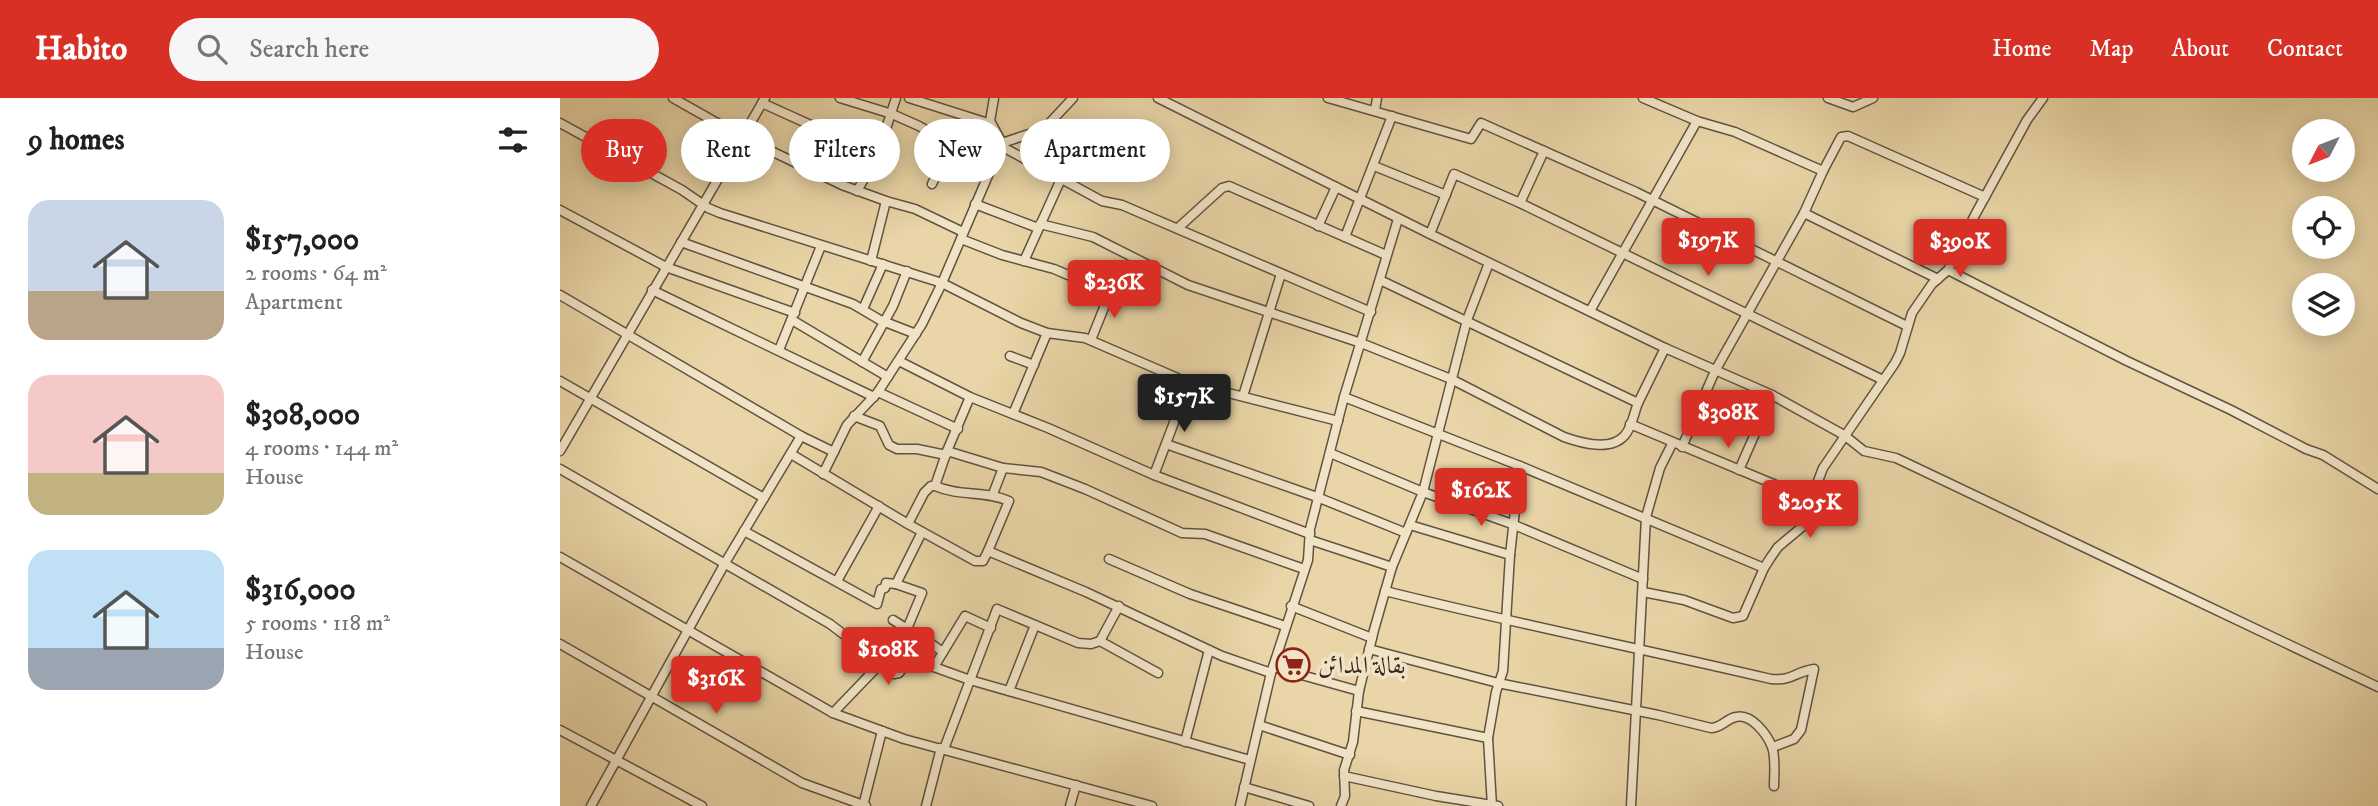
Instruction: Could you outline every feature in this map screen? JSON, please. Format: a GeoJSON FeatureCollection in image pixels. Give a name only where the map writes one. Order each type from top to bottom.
{"type":"FeatureCollection","features":[{"type":"Feature","properties":{"kind":"street"},"geometry":{"type":"LineString","coordinates":[[673,98],[710,119]]}},
{"type":"Feature","properties":{"kind":"street"},"geometry":{"type":"LineString","coordinates":[[841,98],[892,114],[914,124]]}},
{"type":"Feature","properties":{"kind":"street"},"geometry":{"type":"LineString","coordinates":[[857,191],[877,156],[896,98]]}},
{"type":"Feature","properties":{"kind":"street"},"geometry":{"type":"LineString","coordinates":[[909,98],[926,101],[976,119]]}},
{"type":"Feature","properties":{"kind":"street"},"geometry":{"type":"LineString","coordinates":[[990,119],[994,98]]}},
{"type":"Feature","properties":{"kind":"street"},"geometry":{"type":"LineString","coordinates":[[1006,143],[1044,129],[1073,98]]}},
{"type":"Feature","properties":{"kind":"street"},"geometry":{"type":"LineString","coordinates":[[1158,98],[1398,219],[1665,348],[1772,395],[1844,435],[1864,451],[1896,458],[2378,687]]}},
{"type":"Feature","properties":{"kind":"street"},"geometry":{"type":"LineString","coordinates":[[1328,98],[1471,139],[1481,123],[1652,201],[1907,326]]}},
{"type":"Feature","properties":{"kind":"street"},"geometry":{"type":"LineString","coordinates":[[1375,110],[1377,98]]}},
{"type":"Feature","properties":{"kind":"street"},"geometry":{"type":"LineString","coordinates":[[1643,98],[1697,121],[1735,132],[1823,171]]}},
{"type":"Feature","properties":{"kind":"street"},"geometry":{"type":"LineString","coordinates":[[1828,98],[1853,107],[1873,98]]}},
{"type":"Feature","properties":{"kind":"street"},"geometry":{"type":"LineString","coordinates":[[1643,593],[1684,600],[1737,619],[1743,616],[1764,568],[1779,547],[1808,522],[1823,468],[1900,353],[1907,326],[1921,299],[1948,270],[2027,120],[2043,98]]}},
{"type":"Feature","properties":{"kind":"street"},"geometry":{"type":"LineString","coordinates":[[752,119],[763,101],[800,119]]}},
{"type":"Feature","properties":{"kind":"street"},"geometry":{"type":"LineString","coordinates":[[1345,237],[1392,116]]}},
{"type":"Feature","properties":{"kind":"street"},"geometry":{"type":"LineString","coordinates":[[1590,311],[1697,121]]}},
{"type":"Feature","properties":{"kind":"street"},"geometry":{"type":"LineString","coordinates":[[560,124],[687,192],[720,213],[942,283],[1010,318],[1047,333],[1078,335],[1189,383],[1338,421]]}},
{"type":"Feature","properties":{"kind":"street"},"geometry":{"type":"LineString","coordinates":[[1682,447],[1715,371],[1804,213],[1839,140],[1845,135],[1985,197]]}},
{"type":"Feature","properties":{"kind":"street"},"geometry":{"type":"LineString","coordinates":[[1520,202],[1544,151]]}},
{"type":"Feature","properties":{"kind":"street"},"geometry":{"type":"LineString","coordinates":[[775,152],[857,191],[915,209],[1002,255],[1054,269],[1109,293],[1091,340]]}},
{"type":"Feature","properties":{"kind":"street"},"geometry":{"type":"LineString","coordinates":[[1374,166],[1446,195]]}},
{"type":"Feature","properties":{"kind":"street"},"geometry":{"type":"LineString","coordinates":[[1430,234],[1452,176],[1457,174],[1520,202],[1883,380]]}},
{"type":"Feature","properties":{"kind":"street"},"geometry":{"type":"LineString","coordinates":[[560,451],[715,182]]}},
{"type":"Feature","properties":{"kind":"street"},"geometry":{"type":"LineString","coordinates":[[823,474],[854,416],[876,394],[916,334],[942,283],[985,182]]}},
{"type":"Feature","properties":{"kind":"street"},"geometry":{"type":"LineString","coordinates":[[1024,261],[1060,182]]}},
{"type":"Feature","properties":{"kind":"street"},"geometry":{"type":"LineString","coordinates":[[1067,182],[1102,201],[1122,205],[1178,228],[1371,312]]}},
{"type":"Feature","properties":{"kind":"street"},"geometry":{"type":"LineString","coordinates":[[1178,228],[1222,188],[1229,186],[1386,255]]}},
{"type":"Feature","properties":{"kind":"street"},"geometry":{"type":"LineString","coordinates":[[1318,226],[1336,187]]}},
{"type":"Feature","properties":{"kind":"street"},"geometry":{"type":"LineString","coordinates":[[871,261],[886,201]]}},
{"type":"Feature","properties":{"kind":"street"},"geometry":{"type":"LineString","coordinates":[[975,204],[1039,226],[1093,237],[1188,285],[1361,343],[1451,379],[1555,433],[1580,442],[1604,444],[1617,441],[1625,435],[1665,348]]}},
{"type":"Feature","properties":{"kind":"street"},"geometry":{"type":"LineString","coordinates":[[560,210],[666,267],[793,317],[888,377]]}},
{"type":"Feature","properties":{"kind":"street"},"geometry":{"type":"LineString","coordinates":[[1804,213],[1938,279]]}},
{"type":"Feature","properties":{"kind":"street"},"geometry":{"type":"LineString","coordinates":[[1240,806],[1272,670],[1308,559],[1317,497],[1398,219]]}},
{"type":"Feature","properties":{"kind":"street"},"geometry":{"type":"LineString","coordinates":[[681,242],[863,309],[916,334]]}},
{"type":"Feature","properties":{"kind":"street"},"geometry":{"type":"LineString","coordinates":[[779,350],[821,246]]}},
{"type":"Feature","properties":{"kind":"street"},"geometry":{"type":"LineString","coordinates":[[1341,806],[1345,796],[1344,776],[1350,755],[1359,691],[1369,649],[1392,567],[1423,492],[1467,320],[1489,263]]}},
{"type":"Feature","properties":{"kind":"street"},"geometry":{"type":"LineString","coordinates":[[863,309],[883,264]]}},
{"type":"Feature","properties":{"kind":"street"},"geometry":{"type":"LineString","coordinates":[[1948,270],[2127,361],[2323,455],[2378,489]]}},
{"type":"Feature","properties":{"kind":"street"},"geometry":{"type":"LineString","coordinates":[[862,362],[885,321],[907,271]]}},
{"type":"Feature","properties":{"kind":"street"},"geometry":{"type":"LineString","coordinates":[[1243,396],[1281,274]]}},
{"type":"Feature","properties":{"kind":"street"},"geometry":{"type":"LineString","coordinates":[[1380,280],[1638,403]]}},
{"type":"Feature","properties":{"kind":"street"},"geometry":{"type":"LineString","coordinates":[[652,290],[779,350],[958,429]]}},
{"type":"Feature","properties":{"kind":"street"},"geometry":{"type":"LineString","coordinates":[[560,295],[801,436],[834,452]]}},
{"type":"Feature","properties":{"kind":"street"},"geometry":{"type":"LineString","coordinates":[[1013,414],[1047,333]]}},
{"type":"Feature","properties":{"kind":"street"},"geometry":{"type":"LineString","coordinates":[[1010,356],[1034,365]]}},
{"type":"Feature","properties":{"kind":"street"},"geometry":{"type":"LineString","coordinates":[[899,361],[970,397],[1154,475],[1392,567]]}},
{"type":"Feature","properties":{"kind":"street"},"geometry":{"type":"LineString","coordinates":[[560,381],[764,498]]}},
{"type":"Feature","properties":{"kind":"street"},"geometry":{"type":"LineString","coordinates":[[1154,475],[1189,383]]}},
{"type":"Feature","properties":{"kind":"street"},"geometry":{"type":"LineString","coordinates":[[1739,470],[1772,395]]}},
{"type":"Feature","properties":{"kind":"street"},"geometry":{"type":"LineString","coordinates":[[935,486],[970,397]]}},
{"type":"Feature","properties":{"kind":"street"},"geometry":{"type":"LineString","coordinates":[[1344,397],[1646,517],[1764,568]]}},
{"type":"Feature","properties":{"kind":"street"},"geometry":{"type":"LineString","coordinates":[[854,416],[880,426],[889,444],[897,449],[946,453],[1003,468],[1041,472],[1182,533],[1205,534],[1304,569]]}},
{"type":"Feature","properties":{"kind":"street"},"geometry":{"type":"LineString","coordinates":[[1630,424],[1672,444],[1814,501]]}},
{"type":"Feature","properties":{"kind":"street"},"geometry":{"type":"LineString","coordinates":[[591,806],[744,531],[801,436]]}},
{"type":"Feature","properties":{"kind":"street"},"geometry":{"type":"LineString","coordinates":[[1166,444],[1408,529],[1510,555]]}},
{"type":"Feature","properties":{"kind":"street"},"geometry":{"type":"LineString","coordinates":[[1631,806],[1646,517],[1660,468],[1672,444]]}},
{"type":"Feature","properties":{"kind":"street"},"geometry":{"type":"LineString","coordinates":[[1330,453],[1423,492],[1512,524],[1643,579]]}},
{"type":"Feature","properties":{"kind":"street"},"geometry":{"type":"LineString","coordinates":[[791,454],[908,524],[975,561],[983,561],[1010,503],[993,494],[953,492],[931,486],[924,493],[908,524]]}},
{"type":"Feature","properties":{"kind":"street"},"geometry":{"type":"LineString","coordinates":[[1344,776],[1494,806],[1488,738],[1503,671],[1512,524],[1520,466]]}},
{"type":"Feature","properties":{"kind":"street"},"geometry":{"type":"LineString","coordinates":[[993,494],[1003,468]]}},
{"type":"Feature","properties":{"kind":"street"},"geometry":{"type":"LineString","coordinates":[[560,469],[830,624],[897,674],[924,639]]}},
{"type":"Feature","properties":{"kind":"street"},"geometry":{"type":"LineString","coordinates":[[837,581],[879,506]]}},
{"type":"Feature","properties":{"kind":"street"},"geometry":{"type":"LineString","coordinates":[[744,531],[877,604],[881,589],[885,588],[886,583],[922,593],[907,629]]}},
{"type":"Feature","properties":{"kind":"street"},"geometry":{"type":"LineString","coordinates":[[896,584],[922,532]]}},
{"type":"Feature","properties":{"kind":"street"},"geometry":{"type":"LineString","coordinates":[[988,551],[1119,606],[1241,664],[1359,691]]}},
{"type":"Feature","properties":{"kind":"street"},"geometry":{"type":"LineString","coordinates":[[560,557],[833,713],[943,749],[1152,806]]}},
{"type":"Feature","properties":{"kind":"street"},"geometry":{"type":"LineString","coordinates":[[1109,559],[1190,594],[1285,626]]}},
{"type":"Feature","properties":{"kind":"street"},"geometry":{"type":"LineString","coordinates":[[1385,591],[1507,621],[1783,681],[1804,670],[1814,669],[1801,730],[1794,739],[1773,747]]}},
{"type":"Feature","properties":{"kind":"street"},"geometry":{"type":"LineString","coordinates":[[1100,641],[1119,606]]}},
{"type":"Feature","properties":{"kind":"street"},"geometry":{"type":"LineString","coordinates":[[1291,606],[1372,638]]}},
{"type":"Feature","properties":{"kind":"street"},"geometry":{"type":"LineString","coordinates":[[926,806],[943,749],[998,609],[1082,644],[1100,641],[1158,673]]}},
{"type":"Feature","properties":{"kind":"street"},"geometry":{"type":"LineString","coordinates":[[934,667],[965,616],[991,628]]}},
{"type":"Feature","properties":{"kind":"street"},"geometry":{"type":"LineString","coordinates":[[893,620],[943,652]]}},
{"type":"Feature","properties":{"kind":"street"},"geometry":{"type":"LineString","coordinates":[[1009,691],[1035,625]]}},
{"type":"Feature","properties":{"kind":"street"},"geometry":{"type":"LineString","coordinates":[[560,644],[802,783],[864,806],[882,731]]}},
{"type":"Feature","properties":{"kind":"street"},"geometry":{"type":"LineString","coordinates":[[1369,649],[1499,683],[1711,728],[1744,716],[1755,723],[1773,747],[1774,786]]}},
{"type":"Feature","properties":{"kind":"street"},"geometry":{"type":"LineString","coordinates":[[1185,742],[1209,650]]}},
{"type":"Feature","properties":{"kind":"street"},"geometry":{"type":"LineString","coordinates":[[912,656],[970,680],[1250,761]]}},
{"type":"Feature","properties":{"kind":"street"},"geometry":{"type":"LineString","coordinates":[[833,713],[881,663]]}},
{"type":"Feature","properties":{"kind":"street"},"geometry":{"type":"LineString","coordinates":[[1356,710],[1488,738]]}},
{"type":"Feature","properties":{"kind":"street"},"geometry":{"type":"LineString","coordinates":[[1259,724],[1350,755]]}},
{"type":"Feature","properties":{"kind":"street"},"geometry":{"type":"LineString","coordinates":[[560,730],[702,806]]}},
{"type":"Feature","properties":{"kind":"street"},"geometry":{"type":"LineString","coordinates":[[1070,806],[1076,785]]}},
{"type":"Feature","properties":{"kind":"street"},"geometry":{"type":"LineString","coordinates":[[1244,787],[1309,806]]}},
{"type":"Feature","properties":{"kind":"place","name":"بقالة المدائن"},"geometry":{"type":"Point","coordinates":[1293,665]}}]}
